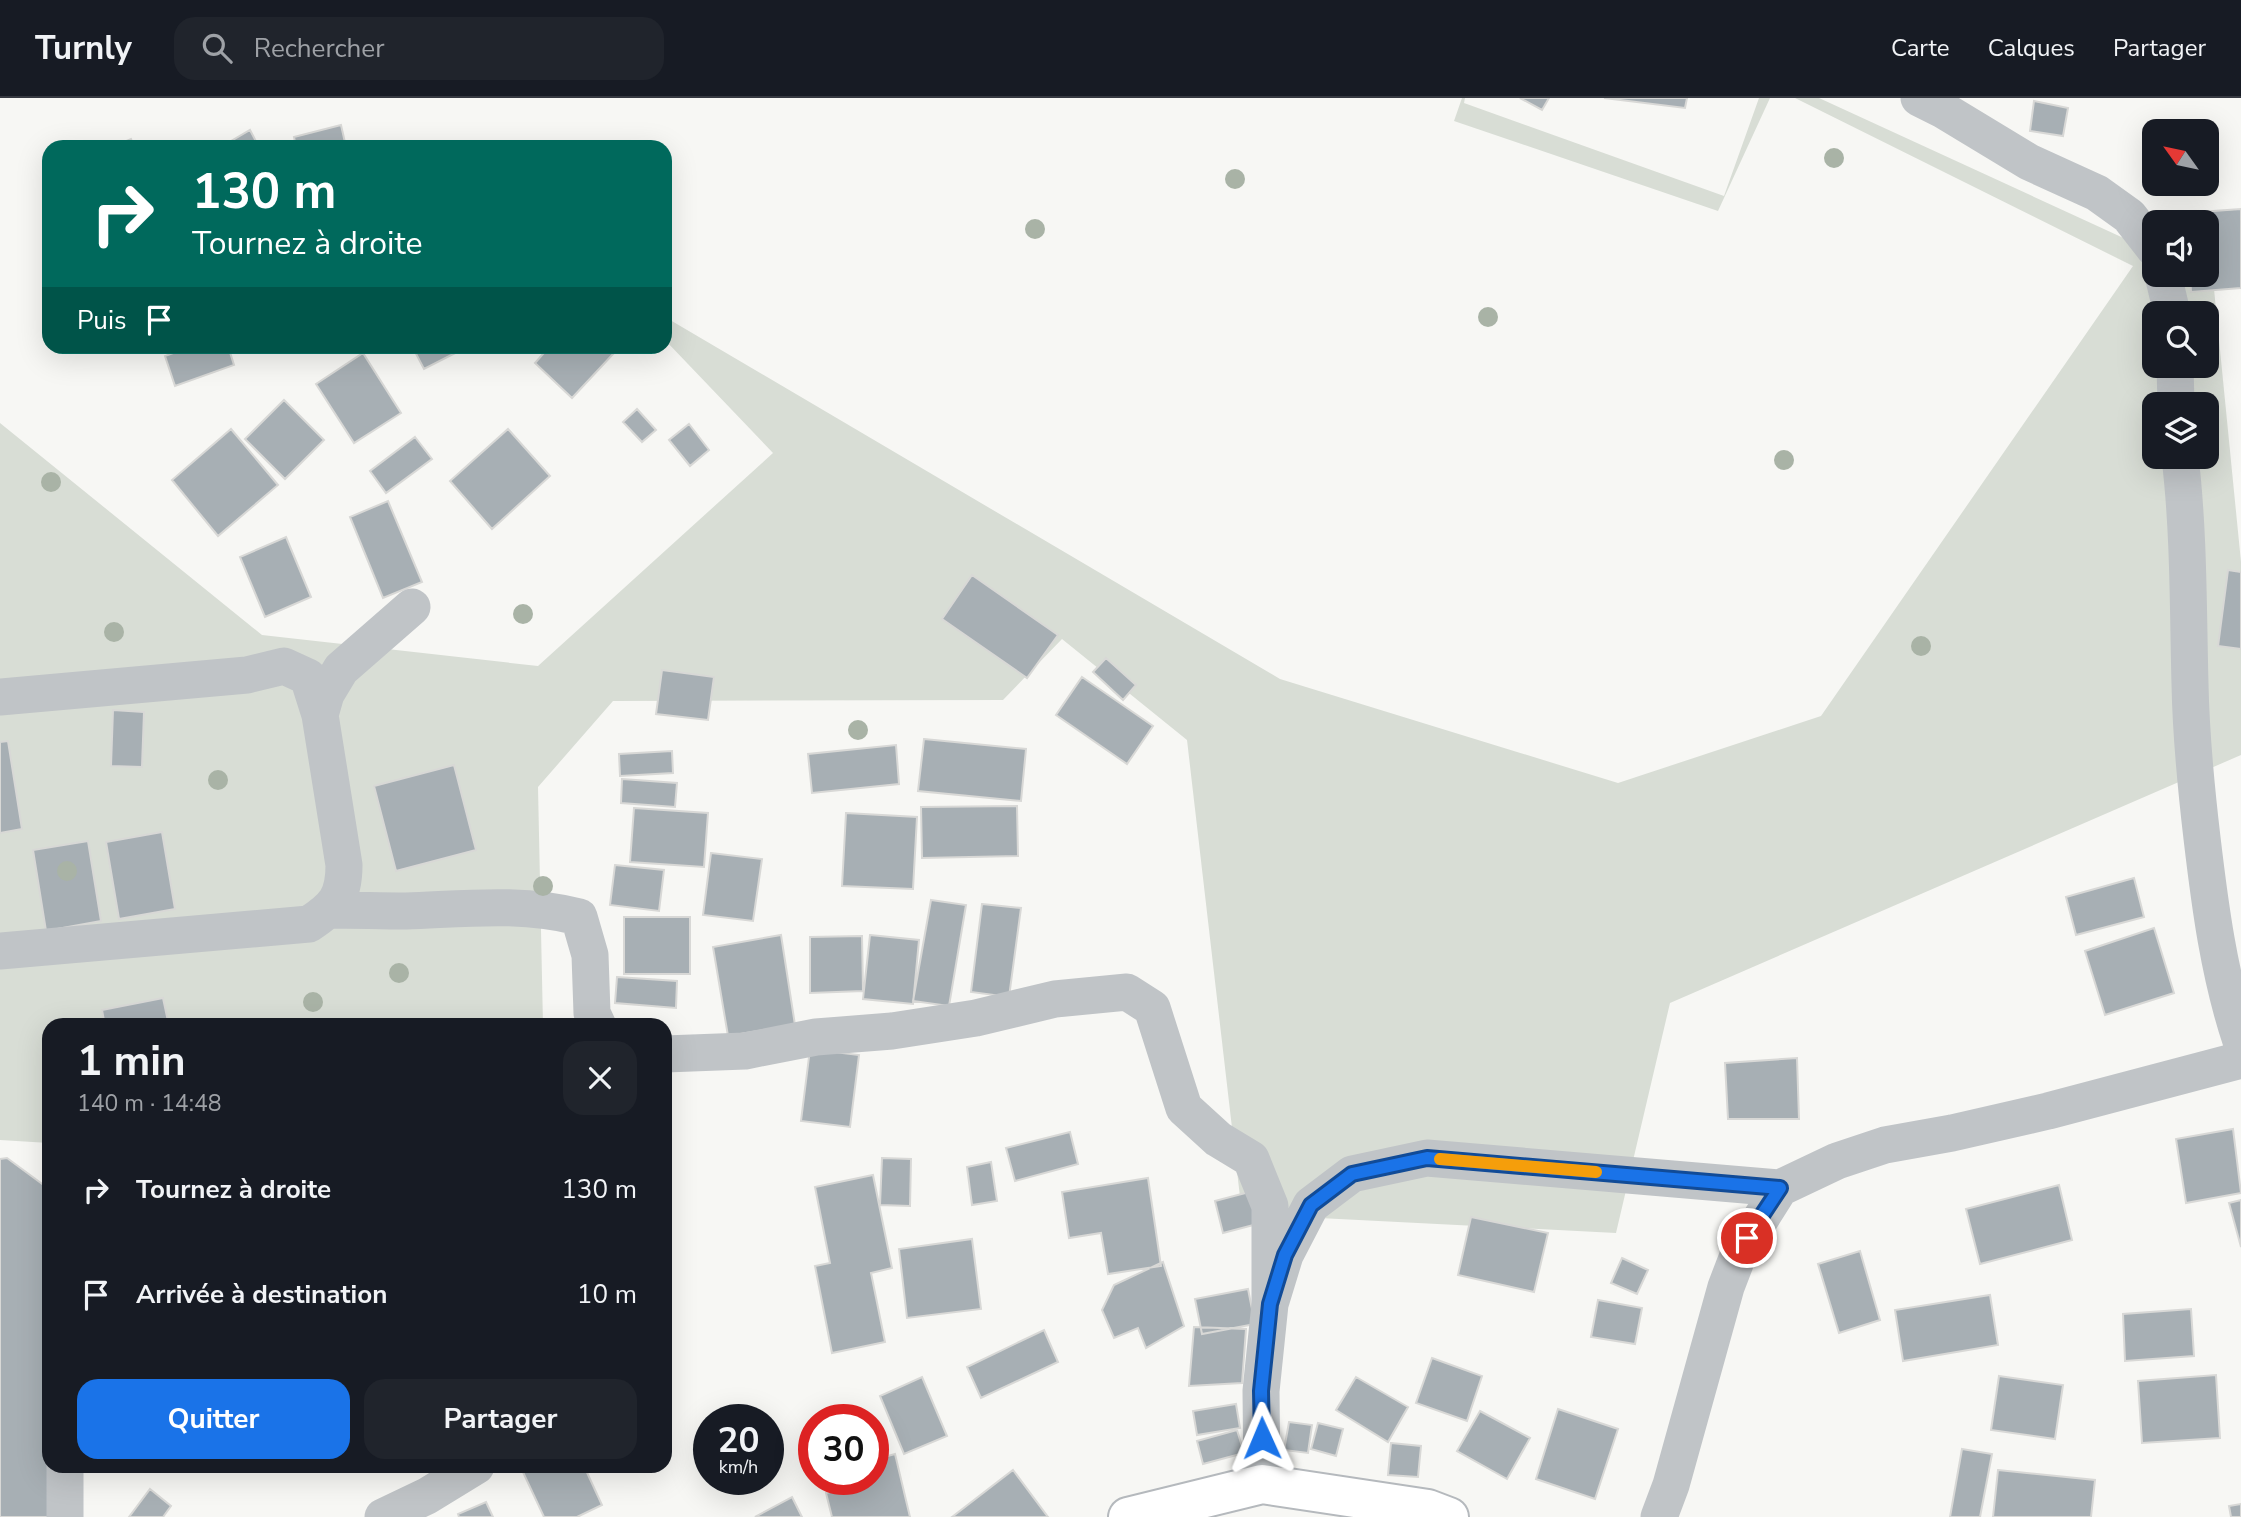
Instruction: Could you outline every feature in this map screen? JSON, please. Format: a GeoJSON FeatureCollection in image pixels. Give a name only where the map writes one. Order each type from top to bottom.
{"type":"FeatureCollection","features":[{"type":"Feature","properties":{"kind":"street"},"geometry":{"type":"LineString","coordinates":[[1919,98],[2029,162],[2096,192],[2129,216],[2142,233]]}},
{"type":"Feature","properties":{"kind":"street"},"geometry":{"type":"LineString","coordinates":[[2181,469],[2189,543],[2187,592],[2190,685],[2208,895],[2225,983],[2241,1041]]}},
{"type":"Feature","properties":{"kind":"street"},"geometry":{"type":"LineString","coordinates":[[320,715],[326,694],[341,669],[412,607]]}},
{"type":"Feature","properties":{"kind":"street"},"geometry":{"type":"LineString","coordinates":[[0,697],[247,675],[284,666],[307,677],[320,715],[344,865],[344,886],[330,910],[309,924],[0,951]]}},
{"type":"Feature","properties":{"kind":"street"},"geometry":{"type":"LineString","coordinates":[[330,910],[404,911],[501,906],[549,909],[579,917],[590,955],[594,1018]]}},
{"type":"Feature","properties":{"kind":"street"},"geometry":{"type":"LineString","coordinates":[[672,1054],[745,1051],[816,1037],[892,1031],[976,1018],[1055,999],[1127,992],[1152,1008],[1184,1108],[1218,1139],[1251,1159],[1270,1206],[1270,1304],[1261,1391],[1262,1484]]}},
{"type":"Feature","properties":{"kind":"street"},"geometry":{"type":"LineString","coordinates":[[1270,1304],[1285,1255],[1311,1205],[1352,1174],[1427,1158],[1780,1188],[1837,1161],[1885,1145],[2048,1111],[2241,1060]]}},
{"type":"Feature","properties":{"kind":"street"},"geometry":{"type":"LineString","coordinates":[[1659,1517],[1671,1485],[1726,1287],[1739,1253],[1780,1188]]}},
{"type":"Feature","properties":{"kind":"street"},"geometry":{"type":"LineString","coordinates":[[65,1473],[65,1517]]}},
{"type":"Feature","properties":{"kind":"street"},"geometry":{"type":"LineString","coordinates":[[383,1517],[427,1496],[465,1473]]}},
{"type":"Feature","properties":{"kind":"street"},"geometry":{"type":"LineString","coordinates":[[1128,1517],[1262,1484],[1428,1508],[1450,1517]]}},
{"type":"Feature","properties":{"kind":"shaded area"},"geometry":{"type":"Polygon","coordinates":[[[1462,98],[1465,98],[1464,103],[1724,196],[1759,98],[1770,98],[1718,211],[1454,121],[1462,98]]]}},
{"type":"Feature","properties":{"kind":"shaded area"},"geometry":{"type":"Polygon","coordinates":[[[1795,98],[1819,98],[2142,246],[2142,287],[2214,287],[2215,301],[2142,301],[2142,378],[2219,378],[2219,340],[2241,562],[2241,755],[1670,1003],[1616,1233],[1242,1214],[1187,740],[1062,639],[1003,700],[613,701],[538,787],[543,1018],[42,1018],[42,1143],[0,1140],[0,423],[262,635],[538,666],[773,453],[672,347],[672,321],[1280,679],[1618,783],[1821,716],[2133,266],[1795,98]]]}},
{"type":"Feature","properties":{"kind":"building"},"geometry":{"type":"Polygon","coordinates":[[[1520,98],[1549,98],[1542,110],[1520,98]]]}},
{"type":"Feature","properties":{"kind":"building"},"geometry":{"type":"Polygon","coordinates":[[[1604,98],[1687,98],[1685,108],[1604,98]]]}},
{"type":"Feature","properties":{"kind":"building"},"geometry":{"type":"Polygon","coordinates":[[[2034,101],[2068,108],[2063,136],[2030,131],[2034,101]]]}},
{"type":"Feature","properties":{"kind":"building"},"geometry":{"type":"Polygon","coordinates":[[[341,125],[344,140],[295,140],[294,137],[341,125]]]}},
{"type":"Feature","properties":{"kind":"building"},"geometry":{"type":"Polygon","coordinates":[[[250,130],[255,140],[233,140],[250,130]]]}},
{"type":"Feature","properties":{"kind":"building"},"geometry":{"type":"Polygon","coordinates":[[[2241,209],[2241,288],[2191,292],[2191,287],[2219,287],[2219,211],[2241,209]]]}},
{"type":"Feature","properties":{"kind":"building"},"geometry":{"type":"Polygon","coordinates":[[[231,354],[234,365],[175,386],[165,356],[231,354]]]}},
{"type":"Feature","properties":{"kind":"building"},"geometry":{"type":"Polygon","coordinates":[[[364,354],[401,413],[354,443],[316,384],[364,354]]]}},
{"type":"Feature","properties":{"kind":"building"},"geometry":{"type":"Polygon","coordinates":[[[416,354],[453,354],[424,369],[416,354]]]}},
{"type":"Feature","properties":{"kind":"building"},"geometry":{"type":"Polygon","coordinates":[[[543,354],[613,354],[572,398],[535,363],[543,354]]]}},
{"type":"Feature","properties":{"kind":"building"},"geometry":{"type":"Polygon","coordinates":[[[284,400],[324,440],[285,479],[245,439],[284,400]]]}},
{"type":"Feature","properties":{"kind":"building"},"geometry":{"type":"Polygon","coordinates":[[[637,409],[656,430],[642,442],[623,422],[637,409]]]}},
{"type":"Feature","properties":{"kind":"building"},"geometry":{"type":"Polygon","coordinates":[[[689,424],[709,450],[690,466],[669,440],[689,424]]]}},
{"type":"Feature","properties":{"kind":"building"},"geometry":{"type":"Polygon","coordinates":[[[231,429],[278,485],[218,536],[172,480],[231,429]]]}},
{"type":"Feature","properties":{"kind":"building"},"geometry":{"type":"Polygon","coordinates":[[[508,429],[550,476],[492,529],[450,481],[508,429]]]}},
{"type":"Feature","properties":{"kind":"building"},"geometry":{"type":"Polygon","coordinates":[[[415,437],[432,459],[386,493],[370,471],[415,437]]]}},
{"type":"Feature","properties":{"kind":"building"},"geometry":{"type":"Polygon","coordinates":[[[388,501],[422,582],[383,598],[350,517],[388,501]]]}},
{"type":"Feature","properties":{"kind":"building"},"geometry":{"type":"Polygon","coordinates":[[[286,537],[311,597],[265,617],[240,557],[286,537]]]}},
{"type":"Feature","properties":{"kind":"building"},"geometry":{"type":"Polygon","coordinates":[[[2228,570],[2241,572],[2241,649],[2218,646],[2228,570]]]}},
{"type":"Feature","properties":{"kind":"building"},"geometry":{"type":"Polygon","coordinates":[[[972,575],[1058,635],[1027,678],[942,619],[972,575]]]}},
{"type":"Feature","properties":{"kind":"building"},"geometry":{"type":"Polygon","coordinates":[[[1106,658],[1136,685],[1123,700],[1093,672],[1106,658]]]}},
{"type":"Feature","properties":{"kind":"building"},"geometry":{"type":"Polygon","coordinates":[[[662,670],[714,677],[708,720],[656,714],[662,670]]]}},
{"type":"Feature","properties":{"kind":"building"},"geometry":{"type":"Polygon","coordinates":[[[1082,677],[1153,726],[1127,764],[1056,715],[1082,677]]]}},
{"type":"Feature","properties":{"kind":"building"},"geometry":{"type":"Polygon","coordinates":[[[113,710],[144,712],[142,767],[111,766],[113,710]]]}},
{"type":"Feature","properties":{"kind":"building"},"geometry":{"type":"Polygon","coordinates":[[[924,739],[1026,749],[1021,801],[918,791],[924,739]]]}},
{"type":"Feature","properties":{"kind":"building"},"geometry":{"type":"Polygon","coordinates":[[[8,741],[22,829],[0,833],[0,742],[8,741]]]}},
{"type":"Feature","properties":{"kind":"building"},"geometry":{"type":"Polygon","coordinates":[[[896,745],[899,784],[812,793],[808,754],[896,745]]]}},
{"type":"Feature","properties":{"kind":"building"},"geometry":{"type":"Polygon","coordinates":[[[672,751],[673,773],[620,776],[619,754],[672,751]]]}},
{"type":"Feature","properties":{"kind":"building"},"geometry":{"type":"Polygon","coordinates":[[[454,765],[476,850],[396,871],[374,786],[454,765]]]}},
{"type":"Feature","properties":{"kind":"building"},"geometry":{"type":"Polygon","coordinates":[[[622,779],[677,783],[675,807],[621,803],[622,779]]]}},
{"type":"Feature","properties":{"kind":"building"},"geometry":{"type":"Polygon","coordinates":[[[1017,806],[1018,856],[922,858],[921,807],[1017,806]]]}},
{"type":"Feature","properties":{"kind":"building"},"geometry":{"type":"Polygon","coordinates":[[[634,808],[708,813],[704,867],[630,862],[634,808]]]}},
{"type":"Feature","properties":{"kind":"building"},"geometry":{"type":"Polygon","coordinates":[[[846,813],[917,817],[913,889],[842,886],[846,813]]]}},
{"type":"Feature","properties":{"kind":"building"},"geometry":{"type":"Polygon","coordinates":[[[162,832],[175,909],[119,919],[106,842],[162,832]]]}},
{"type":"Feature","properties":{"kind":"building"},"geometry":{"type":"Polygon","coordinates":[[[88,841],[101,921],[46,931],[33,850],[88,841]]]}},
{"type":"Feature","properties":{"kind":"building"},"geometry":{"type":"Polygon","coordinates":[[[711,853],[762,859],[753,921],[703,915],[711,853]]]}},
{"type":"Feature","properties":{"kind":"building"},"geometry":{"type":"Polygon","coordinates":[[[615,865],[664,870],[659,911],[610,905],[615,865]]]}},
{"type":"Feature","properties":{"kind":"building"},"geometry":{"type":"Polygon","coordinates":[[[2134,878],[2144,917],[2076,935],[2066,897],[2134,878]]]}},
{"type":"Feature","properties":{"kind":"building"},"geometry":{"type":"Polygon","coordinates":[[[931,900],[966,905],[949,1006],[913,1001],[931,900]]]}},
{"type":"Feature","properties":{"kind":"building"},"geometry":{"type":"Polygon","coordinates":[[[982,904],[1021,908],[1009,997],[971,992],[982,904]]]}},
{"type":"Feature","properties":{"kind":"building"},"geometry":{"type":"Polygon","coordinates":[[[624,917],[690,917],[690,974],[624,974],[624,917]]]}},
{"type":"Feature","properties":{"kind":"building"},"geometry":{"type":"Polygon","coordinates":[[[2154,928],[2174,993],[2105,1015],[2085,951],[2154,928]]]}},
{"type":"Feature","properties":{"kind":"building"},"geometry":{"type":"Polygon","coordinates":[[[781,935],[795,1025],[728,1036],[713,947],[781,935]]]}},
{"type":"Feature","properties":{"kind":"building"},"geometry":{"type":"Polygon","coordinates":[[[870,935],[919,940],[913,1004],[863,999],[870,935]]]}},
{"type":"Feature","properties":{"kind":"building"},"geometry":{"type":"Polygon","coordinates":[[[862,936],[863,991],[810,993],[810,937],[862,936]]]}},
{"type":"Feature","properties":{"kind":"building"},"geometry":{"type":"Polygon","coordinates":[[[617,977],[677,981],[676,1008],[615,1003],[617,977]]]}},
{"type":"Feature","properties":{"kind":"building"},"geometry":{"type":"Polygon","coordinates":[[[163,998],[167,1018],[104,1018],[102,1010],[163,998]]]}},
{"type":"Feature","properties":{"kind":"building"},"geometry":{"type":"Polygon","coordinates":[[[810,1049],[859,1055],[850,1127],[801,1121],[810,1049]]]}},
{"type":"Feature","properties":{"kind":"building"},"geometry":{"type":"Polygon","coordinates":[[[1797,1058],[1799,1119],[1728,1119],[1725,1063],[1797,1058]]]}},
{"type":"Feature","properties":{"kind":"building"},"geometry":{"type":"Polygon","coordinates":[[[2233,1129],[2241,1193],[2186,1203],[2176,1139],[2233,1129]]]}},
{"type":"Feature","properties":{"kind":"building"},"geometry":{"type":"Polygon","coordinates":[[[1070,1132],[1078,1164],[1015,1181],[1006,1148],[1070,1132]]]}},
{"type":"Feature","properties":{"kind":"building"},"geometry":{"type":"Polygon","coordinates":[[[7,1158],[42,1184],[42,1473],[51,1473],[63,1517],[0,1517],[0,1159],[7,1158]]]}},
{"type":"Feature","properties":{"kind":"building"},"geometry":{"type":"Polygon","coordinates":[[[882,1158],[911,1159],[910,1206],[880,1205],[882,1158]]]}},
{"type":"Feature","properties":{"kind":"building"},"geometry":{"type":"Polygon","coordinates":[[[991,1162],[997,1201],[972,1205],[967,1167],[991,1162]]]}},
{"type":"Feature","properties":{"kind":"building"},"geometry":{"type":"Polygon","coordinates":[[[873,1175],[892,1268],[871,1273],[885,1342],[832,1353],[815,1266],[830,1263],[815,1187],[873,1175]]]}},
{"type":"Feature","properties":{"kind":"building"},"geometry":{"type":"Polygon","coordinates":[[[1148,1178],[1161,1266],[1108,1274],[1101,1233],[1069,1238],[1062,1192],[1148,1178]]]}},
{"type":"Feature","properties":{"kind":"building"},"geometry":{"type":"Polygon","coordinates":[[[2059,1185],[2072,1240],[1980,1264],[1966,1209],[2059,1185]]]}},
{"type":"Feature","properties":{"kind":"building"},"geometry":{"type":"Polygon","coordinates":[[[1253,1191],[1261,1223],[1223,1233],[1215,1201],[1253,1191]]]}},
{"type":"Feature","properties":{"kind":"building"},"geometry":{"type":"Polygon","coordinates":[[[2241,1200],[2241,1247],[2229,1203],[2241,1200]]]}},
{"type":"Feature","properties":{"kind":"building"},"geometry":{"type":"Polygon","coordinates":[[[1471,1217],[1548,1233],[1534,1292],[1458,1275],[1471,1217]]]}},
{"type":"Feature","properties":{"kind":"building"},"geometry":{"type":"Polygon","coordinates":[[[972,1239],[981,1309],[907,1318],[899,1249],[972,1239]]]}},
{"type":"Feature","properties":{"kind":"building"},"geometry":{"type":"Polygon","coordinates":[[[1860,1251],[1880,1320],[1839,1333],[1818,1264],[1860,1251]]]}},
{"type":"Feature","properties":{"kind":"building"},"geometry":{"type":"Polygon","coordinates":[[[1622,1258],[1648,1270],[1637,1294],[1611,1283],[1622,1258]]]}},
{"type":"Feature","properties":{"kind":"building"},"geometry":{"type":"Polygon","coordinates":[[[1163,1262],[1184,1326],[1146,1348],[1138,1328],[1114,1338],[1102,1310],[1114,1285],[1163,1262]]]}},
{"type":"Feature","properties":{"kind":"building"},"geometry":{"type":"Polygon","coordinates":[[[1248,1289],[1255,1324],[1202,1334],[1195,1299],[1248,1289]]]}},
{"type":"Feature","properties":{"kind":"building"},"geometry":{"type":"Polygon","coordinates":[[[1990,1295],[1998,1345],[1903,1361],[1895,1310],[1990,1295]]]}},
{"type":"Feature","properties":{"kind":"building"},"geometry":{"type":"Polygon","coordinates":[[[1598,1300],[1642,1308],[1635,1344],[1591,1337],[1598,1300]]]}},
{"type":"Feature","properties":{"kind":"building"},"geometry":{"type":"Polygon","coordinates":[[[2191,1309],[2194,1356],[2125,1361],[2123,1314],[2191,1309]]]}},
{"type":"Feature","properties":{"kind":"building"},"geometry":{"type":"Polygon","coordinates":[[[1194,1327],[1246,1329],[1242,1383],[1189,1386],[1194,1327]]]}},
{"type":"Feature","properties":{"kind":"building"},"geometry":{"type":"Polygon","coordinates":[[[1044,1330],[1058,1362],[981,1398],[967,1367],[1044,1330]]]}},
{"type":"Feature","properties":{"kind":"building"},"geometry":{"type":"Polygon","coordinates":[[[1432,1358],[1482,1376],[1467,1421],[1416,1403],[1432,1358]]]}},
{"type":"Feature","properties":{"kind":"building"},"geometry":{"type":"Polygon","coordinates":[[[2216,1375],[2220,1438],[2142,1443],[2138,1381],[2216,1375]]]}},
{"type":"Feature","properties":{"kind":"building"},"geometry":{"type":"Polygon","coordinates":[[[1999,1376],[2063,1385],[2055,1439],[1991,1430],[1999,1376]]]}},
{"type":"Feature","properties":{"kind":"building"},"geometry":{"type":"Polygon","coordinates":[[[922,1377],[947,1436],[904,1454],[889,1418],[889,1404],[883,1404],[880,1396],[922,1377]]]}},
{"type":"Feature","properties":{"kind":"building"},"geometry":{"type":"Polygon","coordinates":[[[1356,1377],[1408,1407],[1388,1442],[1336,1410],[1356,1377]]]}},
{"type":"Feature","properties":{"kind":"building"},"geometry":{"type":"Polygon","coordinates":[[[1236,1404],[1240,1428],[1197,1435],[1193,1411],[1236,1404]]]}},
{"type":"Feature","properties":{"kind":"building"},"geometry":{"type":"Polygon","coordinates":[[[1558,1409],[1618,1429],[1595,1499],[1536,1479],[1558,1409]]]}},
{"type":"Feature","properties":{"kind":"building"},"geometry":{"type":"Polygon","coordinates":[[[1480,1411],[1530,1438],[1507,1479],[1457,1451],[1480,1411]]]}},
{"type":"Feature","properties":{"kind":"building"},"geometry":{"type":"Polygon","coordinates":[[[1289,1422],[1312,1425],[1308,1453],[1284,1450],[1289,1422]]]}},
{"type":"Feature","properties":{"kind":"building"},"geometry":{"type":"Polygon","coordinates":[[[1318,1423],[1343,1429],[1336,1456],[1311,1449],[1318,1423]]]}},
{"type":"Feature","properties":{"kind":"building"},"geometry":{"type":"Polygon","coordinates":[[[1237,1430],[1244,1453],[1203,1464],[1197,1441],[1237,1430]]]}},
{"type":"Feature","properties":{"kind":"building"},"geometry":{"type":"Polygon","coordinates":[[[1391,1443],[1421,1446],[1418,1477],[1388,1475],[1391,1443]]]}},
{"type":"Feature","properties":{"kind":"building"},"geometry":{"type":"Polygon","coordinates":[[[1962,1449],[1992,1454],[1980,1517],[1950,1517],[1962,1449]]]}},
{"type":"Feature","properties":{"kind":"building"},"geometry":{"type":"Polygon","coordinates":[[[895,1454],[910,1517],[832,1517],[826,1495],[889,1495],[889,1456],[895,1454]]]}},
{"type":"Feature","properties":{"kind":"building"},"geometry":{"type":"Polygon","coordinates":[[[1013,1470],[1048,1517],[952,1517],[1013,1470]]]}},
{"type":"Feature","properties":{"kind":"building"},"geometry":{"type":"Polygon","coordinates":[[[1998,1470],[2095,1480],[2091,1517],[1993,1517],[1998,1470]]]}},
{"type":"Feature","properties":{"kind":"building"},"geometry":{"type":"Polygon","coordinates":[[[523,1473],[587,1473],[602,1505],[577,1517],[544,1517],[523,1473]]]}},
{"type":"Feature","properties":{"kind":"building"},"geometry":{"type":"Polygon","coordinates":[[[150,1489],[171,1506],[163,1517],[129,1517],[150,1489]]]}},
{"type":"Feature","properties":{"kind":"building"},"geometry":{"type":"Polygon","coordinates":[[[792,1497],[802,1517],[755,1517],[792,1497]]]}},
{"type":"Feature","properties":{"kind":"building"},"geometry":{"type":"Polygon","coordinates":[[[486,1502],[493,1517],[459,1517],[458,1514],[486,1502]]]}},
{"type":"Feature","properties":{"kind":"building"},"geometry":{"type":"Polygon","coordinates":[[[2241,1504],[2241,1517],[2231,1517],[2229,1506],[2241,1504]]]}},
{"type":"Feature","properties":{"kind":"slow traffic"},"geometry":{"type":"LineString","coordinates":[[1440,1159],[1596,1172]]}},
{"type":"Feature","properties":{"kind":"route"},"geometry":{"type":"LineString","coordinates":[[1262,1438],[1261,1391],[1270,1304],[1285,1255],[1311,1205],[1352,1174],[1427,1158],[1780,1188],[1747,1238]]}}]}
